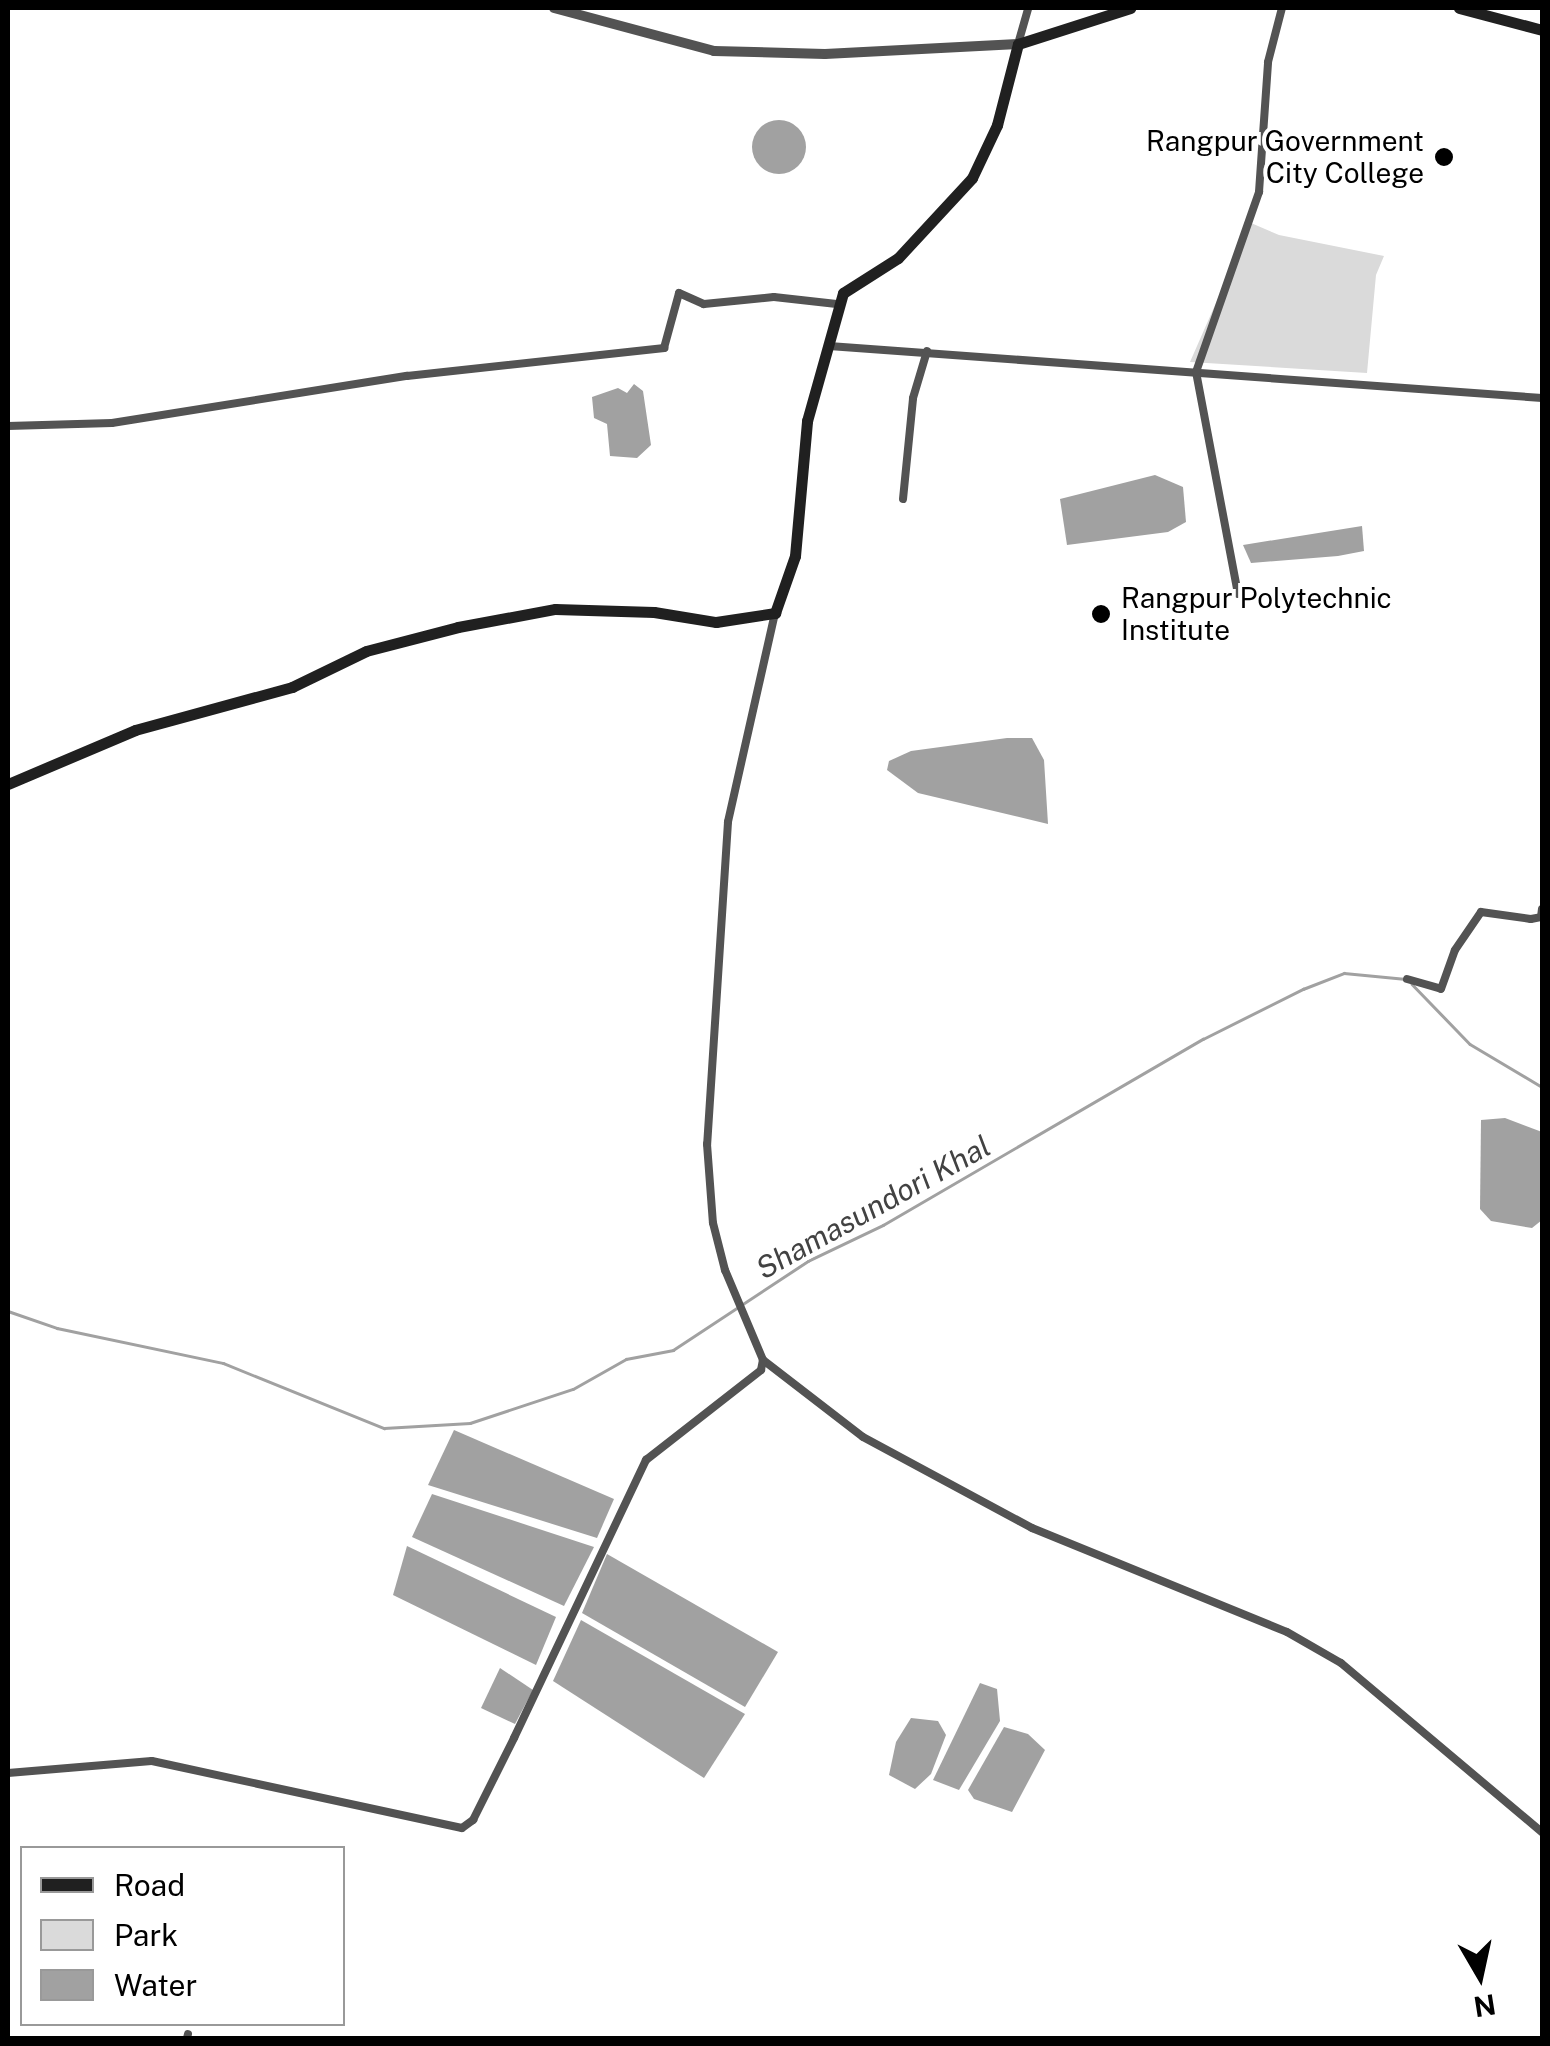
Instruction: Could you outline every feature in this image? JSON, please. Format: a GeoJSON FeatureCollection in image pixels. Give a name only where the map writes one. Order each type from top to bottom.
{"type":"FeatureCollection","features":[{"type":"Feature","properties":{"kind":"main road"},"geometry":{"type":"LineString","coordinates":[[8,784],[136,730],[292,688],[366,651],[458,626],[555,609],[654,612],[716,622],[775,613],[795,556],[807,420],[822,353],[829,346],[843,292],[898,258],[972,178],[996,125],[1018,44],[1130,8]]}},
{"type":"Feature","properties":{"kind":"main road"},"geometry":{"type":"LineString","coordinates":[[1459,8],[1542,30]]}},
{"type":"Feature","properties":{"kind":"street"},"geometry":{"type":"LineString","coordinates":[[554,8],[714,51],[825,54],[1018,44],[1028,8]]}},
{"type":"Feature","properties":{"kind":"street"},"geometry":{"type":"LineString","coordinates":[[1238,594],[1196,372],[1259,192],[1268,62],[1282,8]]}},
{"type":"Feature","properties":{"kind":"street"},"geometry":{"type":"LineString","coordinates":[[8,426],[112,423],[352,384],[664,348],[678,293],[704,304],[774,297],[837,304]]}},
{"type":"Feature","properties":{"kind":"street"},"geometry":{"type":"LineString","coordinates":[[829,346],[1542,398]]}},
{"type":"Feature","properties":{"kind":"street"},"geometry":{"type":"LineString","coordinates":[[903,499],[913,398],[927,352]]}},
{"type":"Feature","properties":{"kind":"street"},"geometry":{"type":"LineString","coordinates":[[775,613],[728,822],[707,1144],[713,1223],[737,1308],[763,1360],[863,1437],[1032,1528],[1287,1632],[1341,1663],[1542,1832]]}},
{"type":"Feature","properties":{"kind":"street"},"geometry":{"type":"LineString","coordinates":[[1407,979],[1440,988],[1448,964],[1481,912],[1530,918],[1541,917],[1542,909]]}},
{"type":"Feature","properties":{"kind":"street"},"geometry":{"type":"LineString","coordinates":[[8,1772],[152,1761],[462,1828],[473,1820],[514,1738],[646,1460],[762,1370],[763,1360]]}},
{"type":"Feature","properties":{"kind":"green space"},"geometry":{"type":"Polygon","coordinates":[[[1251,223],[1279,235],[1384,256],[1376,275],[1367,373],[1190,362],[1251,223]]]}},
{"type":"Feature","properties":{"kind":"water"},"geometry":{"type":"Polygon","coordinates":[[[779,120],[798,128],[806,147],[798,166],[779,174],[760,166],[752,147],[760,128],[779,120]]]}},
{"type":"Feature","properties":{"kind":"water"},"geometry":{"type":"Polygon","coordinates":[[[634,384],[643,391],[651,445],[637,458],[610,456],[607,424],[594,418],[592,397],[618,388],[627,393],[634,384]]]}},
{"type":"Feature","properties":{"kind":"water"},"geometry":{"type":"Polygon","coordinates":[[[1155,475],[1183,487],[1186,522],[1168,532],[1067,545],[1060,499],[1155,475]]]}},
{"type":"Feature","properties":{"kind":"water"},"geometry":{"type":"Polygon","coordinates":[[[1362,526],[1364,551],[1338,556],[1251,563],[1243,545],[1362,526]]]}},
{"type":"Feature","properties":{"kind":"water"},"geometry":{"type":"Polygon","coordinates":[[[1032,738],[1044,760],[1048,824],[918,793],[887,770],[889,761],[911,751],[1032,738]]]}},
{"type":"Feature","properties":{"kind":"water"},"geometry":{"type":"Polygon","coordinates":[[[1505,1118],[1542,1132],[1542,1220],[1532,1228],[1491,1221],[1480,1209],[1481,1120],[1505,1118]]]}},
{"type":"Feature","properties":{"kind":"water"},"geometry":{"type":"Polygon","coordinates":[[[454,1430],[614,1499],[597,1538],[428,1485],[454,1430]]]}},
{"type":"Feature","properties":{"kind":"water"},"geometry":{"type":"Polygon","coordinates":[[[432,1494],[594,1547],[564,1606],[412,1537],[432,1494]]]}},
{"type":"Feature","properties":{"kind":"water"},"geometry":{"type":"Polygon","coordinates":[[[407,1546],[556,1617],[536,1665],[393,1595],[407,1546]]]}},
{"type":"Feature","properties":{"kind":"water"},"geometry":{"type":"Polygon","coordinates":[[[607,1554],[778,1652],[745,1707],[582,1613],[607,1554]]]}},
{"type":"Feature","properties":{"kind":"water"},"geometry":{"type":"Polygon","coordinates":[[[581,1620],[745,1714],[704,1778],[553,1681],[581,1620]]]}},
{"type":"Feature","properties":{"kind":"water"},"geometry":{"type":"Polygon","coordinates":[[[500,1668],[533,1690],[515,1724],[481,1708],[500,1668]]]}},
{"type":"Feature","properties":{"kind":"water"},"geometry":{"type":"Polygon","coordinates":[[[980,1683],[997,1689],[1000,1721],[959,1790],[933,1780],[980,1683]]]}},
{"type":"Feature","properties":{"kind":"water"},"geometry":{"type":"Polygon","coordinates":[[[911,1718],[938,1721],[946,1735],[931,1774],[915,1789],[889,1775],[896,1742],[911,1718]]]}},
{"type":"Feature","properties":{"kind":"water"},"geometry":{"type":"Polygon","coordinates":[[[1004,1727],[1028,1734],[1045,1750],[1012,1812],[974,1799],[968,1790],[1004,1727]]]}},
{"type":"Feature","properties":{"kind":"waterway","name":"Shamasundori Khal"},"geometry":{"type":"LineString","coordinates":[[8,1311],[57,1328],[223,1363],[384,1428],[470,1423],[573,1389],[626,1359],[673,1350],[808,1261],[883,1225],[1203,1039],[1303,989],[1344,973],[1406,979]]}},
{"type":"Feature","properties":{"kind":"waterway","name":"Shamasundori Khal"},"geometry":{"type":"LineString","coordinates":[[1412,984],[1470,1044],[1542,1087]]}},
{"type":"Feature","properties":{"kind":"place","name":"Rangpur Government City College"},"geometry":{"type":"Point","coordinates":[1444,157]}},
{"type":"Feature","properties":{"kind":"place","name":"Rangpur Polytechnic Institute"},"geometry":{"type":"Point","coordinates":[1101,614]}}]}
